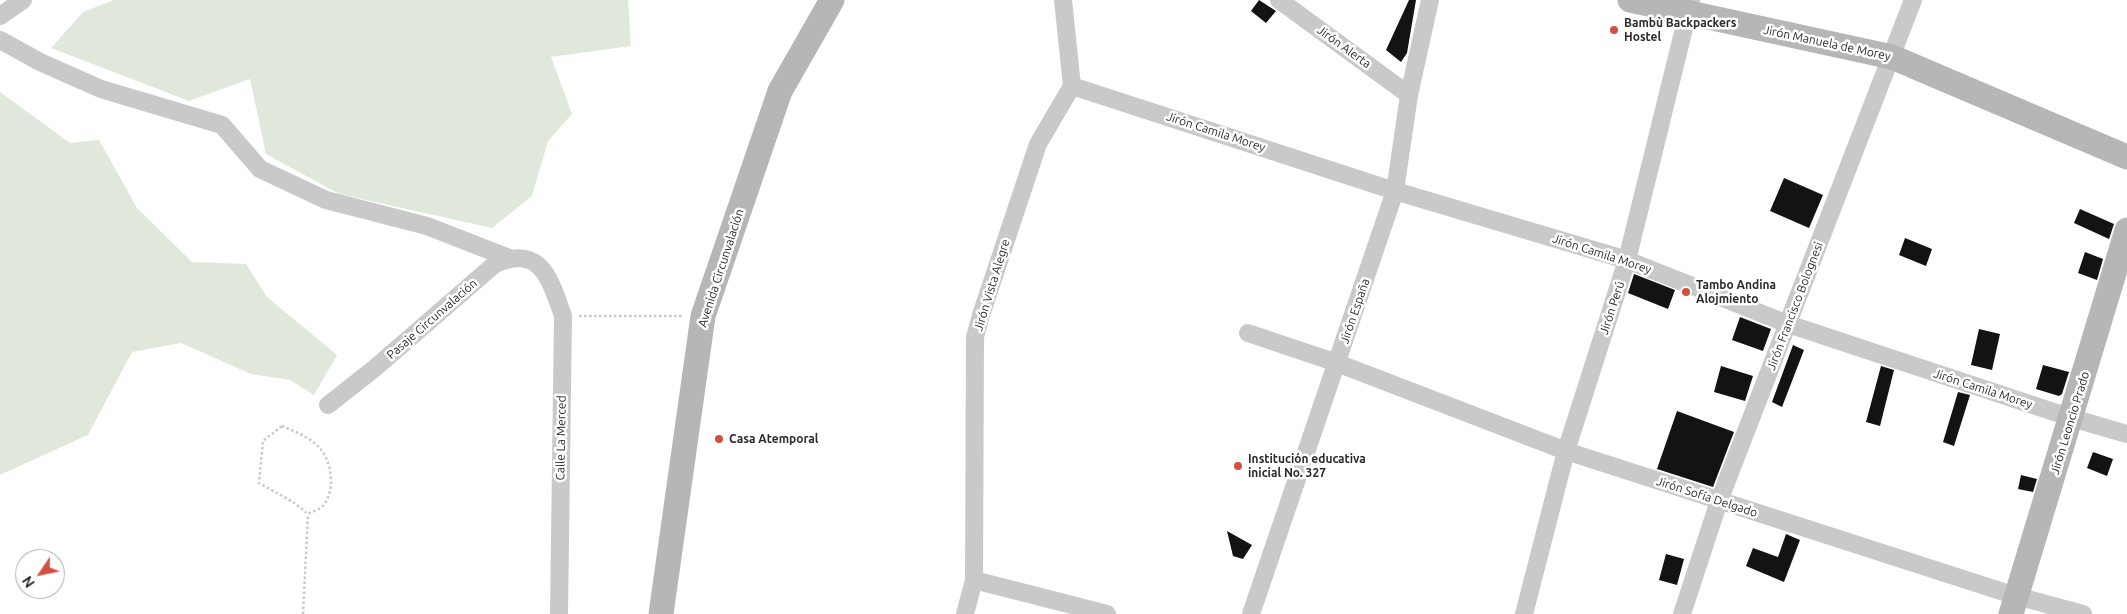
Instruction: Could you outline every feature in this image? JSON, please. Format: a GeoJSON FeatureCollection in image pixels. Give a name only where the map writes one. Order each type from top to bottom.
{"type":"FeatureCollection","features":[{"type":"Feature","properties":{"kind":"street"},"geometry":{"type":"LineString","coordinates":[[0,16],[22,0]]}},
{"type":"Feature","properties":{"kind":"street","name":"Avenida Circunvalación"},"geometry":{"type":"LineString","coordinates":[[661,614],[703,316],[780,91],[832,0]]}},
{"type":"Feature","properties":{"kind":"street"},"geometry":{"type":"LineString","coordinates":[[1063,0],[1072,86]]}},
{"type":"Feature","properties":{"kind":"street","name":"Jirón Alerta"},"geometry":{"type":"LineString","coordinates":[[1279,0],[1408,95]]}},
{"type":"Feature","properties":{"kind":"street","name":"Jirón España"},"geometry":{"type":"LineString","coordinates":[[1250,614],[1395,191],[1408,95],[1430,0]]}},
{"type":"Feature","properties":{"kind":"street","name":"Jirón Manuela de Morey"},"geometry":{"type":"LineString","coordinates":[[1630,0],[1690,7],[1892,57],[2127,157]]}},
{"type":"Feature","properties":{"kind":"street","name":"Jirón Francisco Bolognesi"},"geometry":{"type":"LineString","coordinates":[[1682,614],[1719,501],[1913,0]]}},
{"type":"Feature","properties":{"kind":"street","name":"Jirón Perú"},"geometry":{"type":"LineString","coordinates":[[1524,614],[1566,451],[1627,260],[1690,7]]}},
{"type":"Feature","properties":{"kind":"street"},"geometry":{"type":"LineString","coordinates":[[0,40],[40,62],[101,88],[222,125],[260,169],[326,200],[427,226],[509,258]]}},
{"type":"Feature","properties":{"kind":"street","name":"Jirón Camila Morey"},"geometry":{"type":"LineString","coordinates":[[1072,86],[1395,191],[1627,260],[1788,324],[2072,418],[2127,434]]}},
{"type":"Feature","properties":{"kind":"street","name":"Jirón Vista Alegre"},"geometry":{"type":"LineString","coordinates":[[965,614],[974,580],[976,337],[981,315],[1038,144],[1072,86]]}},
{"type":"Feature","properties":{"kind":"street","name":"Jirón Leoncio Prado"},"geometry":{"type":"LineString","coordinates":[[2013,605],[2072,418],[2127,230]]}},
{"type":"Feature","properties":{"kind":"street","name":"Calle La Merced"},"geometry":{"type":"LineString","coordinates":[[509,258],[524,257],[542,268],[552,286],[563,316],[559,614]]}},
{"type":"Feature","properties":{"kind":"street","name":"Pasaje Circunvalación"},"geometry":{"type":"LineString","coordinates":[[328,404],[375,368],[494,264],[509,258]]}},
{"type":"Feature","properties":{"kind":"street","name":"Jirón Sofía Delgado"},"geometry":{"type":"LineString","coordinates":[[1248,333],[1337,363],[1566,451],[1719,501],[2013,605],[2083,614]]}},
{"type":"Feature","properties":{"kind":"street"},"geometry":{"type":"LineString","coordinates":[[974,580],[1107,614]]}},
{"type":"Feature","properties":{"kind":"path"},"geometry":{"type":"LineString","coordinates":[[563,316],[703,316]]}},
{"type":"Feature","properties":{"kind":"path"},"geometry":{"type":"LineString","coordinates":[[282,426],[302,434],[322,451],[330,470],[330,494],[321,508],[308,514],[293,502],[260,483],[263,441],[282,426]]}},
{"type":"Feature","properties":{"kind":"path"},"geometry":{"type":"LineString","coordinates":[[303,614],[308,514]]}},
{"type":"Feature","properties":{"kind":"shaded area"},"geometry":{"type":"Polygon","coordinates":[[[114,0],[628,0],[631,46],[551,57],[572,114],[548,141],[532,196],[492,228],[339,194],[266,154],[250,79],[189,101],[51,48],[83,12],[114,0]]]}},
{"type":"Feature","properties":{"kind":"shaded area"},"geometry":{"type":"Polygon","coordinates":[[[0,92],[70,143],[99,140],[137,208],[192,262],[246,264],[267,297],[337,355],[314,395],[290,380],[251,374],[181,343],[132,352],[88,435],[0,475],[0,92]]]}},
{"type":"Feature","properties":{"kind":"building"},"geometry":{"type":"Polygon","coordinates":[[[1259,0],[1276,11],[1266,23],[1251,11],[1259,0]]]}},
{"type":"Feature","properties":{"kind":"building"},"geometry":{"type":"Polygon","coordinates":[[[1409,0],[1416,0],[1407,53],[1401,62],[1386,50],[1409,0]]]}},
{"type":"Feature","properties":{"kind":"building"},"geometry":{"type":"Polygon","coordinates":[[[1784,178],[1823,195],[1809,228],[1770,211],[1784,178]]]}},
{"type":"Feature","properties":{"kind":"building"},"geometry":{"type":"Polygon","coordinates":[[[2080,209],[2114,224],[2109,239],[2074,223],[2080,209]]]}},
{"type":"Feature","properties":{"kind":"building"},"geometry":{"type":"Polygon","coordinates":[[[1905,238],[1932,249],[1926,266],[1899,255],[1905,238]]]}},
{"type":"Feature","properties":{"kind":"building"},"geometry":{"type":"Polygon","coordinates":[[[2085,252],[2103,259],[2097,280],[2078,273],[2085,252]]]}},
{"type":"Feature","properties":{"kind":"building"},"geometry":{"type":"Polygon","coordinates":[[[1634,274],[1675,290],[1668,309],[1628,293],[1634,274]]]}},
{"type":"Feature","properties":{"kind":"building"},"geometry":{"type":"Polygon","coordinates":[[[1740,317],[1771,329],[1763,351],[1732,340],[1740,317]]]}},
{"type":"Feature","properties":{"kind":"building"},"geometry":{"type":"Polygon","coordinates":[[[1979,329],[2000,334],[1992,370],[1971,365],[1979,329]]]}},
{"type":"Feature","properties":{"kind":"building"},"geometry":{"type":"Polygon","coordinates":[[[1793,345],[1804,350],[1782,407],[1772,402],[1793,345]]]}},
{"type":"Feature","properties":{"kind":"building"},"geometry":{"type":"Polygon","coordinates":[[[2043,365],[2069,372],[2062,394],[2059,396],[2036,389],[2043,365]]]}},
{"type":"Feature","properties":{"kind":"building"},"geometry":{"type":"Polygon","coordinates":[[[1721,366],[1753,376],[1745,401],[1714,392],[1721,366]]]}},
{"type":"Feature","properties":{"kind":"building"},"geometry":{"type":"Polygon","coordinates":[[[1881,366],[1894,370],[1880,426],[1866,422],[1881,366]]]}},
{"type":"Feature","properties":{"kind":"building"},"geometry":{"type":"Polygon","coordinates":[[[1958,392],[1970,395],[1954,446],[1943,442],[1958,392]]]}},
{"type":"Feature","properties":{"kind":"building"},"geometry":{"type":"Polygon","coordinates":[[[1677,411],[1734,432],[1713,487],[1657,469],[1677,411]]]}},
{"type":"Feature","properties":{"kind":"building"},"geometry":{"type":"Polygon","coordinates":[[[2093,452],[2113,459],[2107,476],[2087,468],[2093,452]]]}},
{"type":"Feature","properties":{"kind":"building"},"geometry":{"type":"Polygon","coordinates":[[[2021,475],[2037,479],[2033,492],[2018,489],[2021,475]]]}},
{"type":"Feature","properties":{"kind":"building"},"geometry":{"type":"Polygon","coordinates":[[[1227,531],[1252,545],[1243,559],[1233,556],[1227,531]]]}},
{"type":"Feature","properties":{"kind":"building"},"geometry":{"type":"Polygon","coordinates":[[[1786,534],[1800,540],[1784,582],[1746,566],[1753,548],[1778,557],[1786,534]]]}},
{"type":"Feature","properties":{"kind":"building"},"geometry":{"type":"Polygon","coordinates":[[[1666,554],[1684,559],[1677,585],[1659,580],[1666,554]]]}},
{"type":"Feature","properties":{"kind":"place","name":"Bambù Backpackers Hostel"},"geometry":{"type":"Point","coordinates":[1614,30]}},
{"type":"Feature","properties":{"kind":"place","name":"Tambo Andina Alojmiento"},"geometry":{"type":"Point","coordinates":[1686,292]}},
{"type":"Feature","properties":{"kind":"place","name":"Casa Atemporal"},"geometry":{"type":"Point","coordinates":[719,439]}},
{"type":"Feature","properties":{"kind":"place","name":"Institución educativa inicial No. 327"},"geometry":{"type":"Point","coordinates":[1238,466]}}]}
